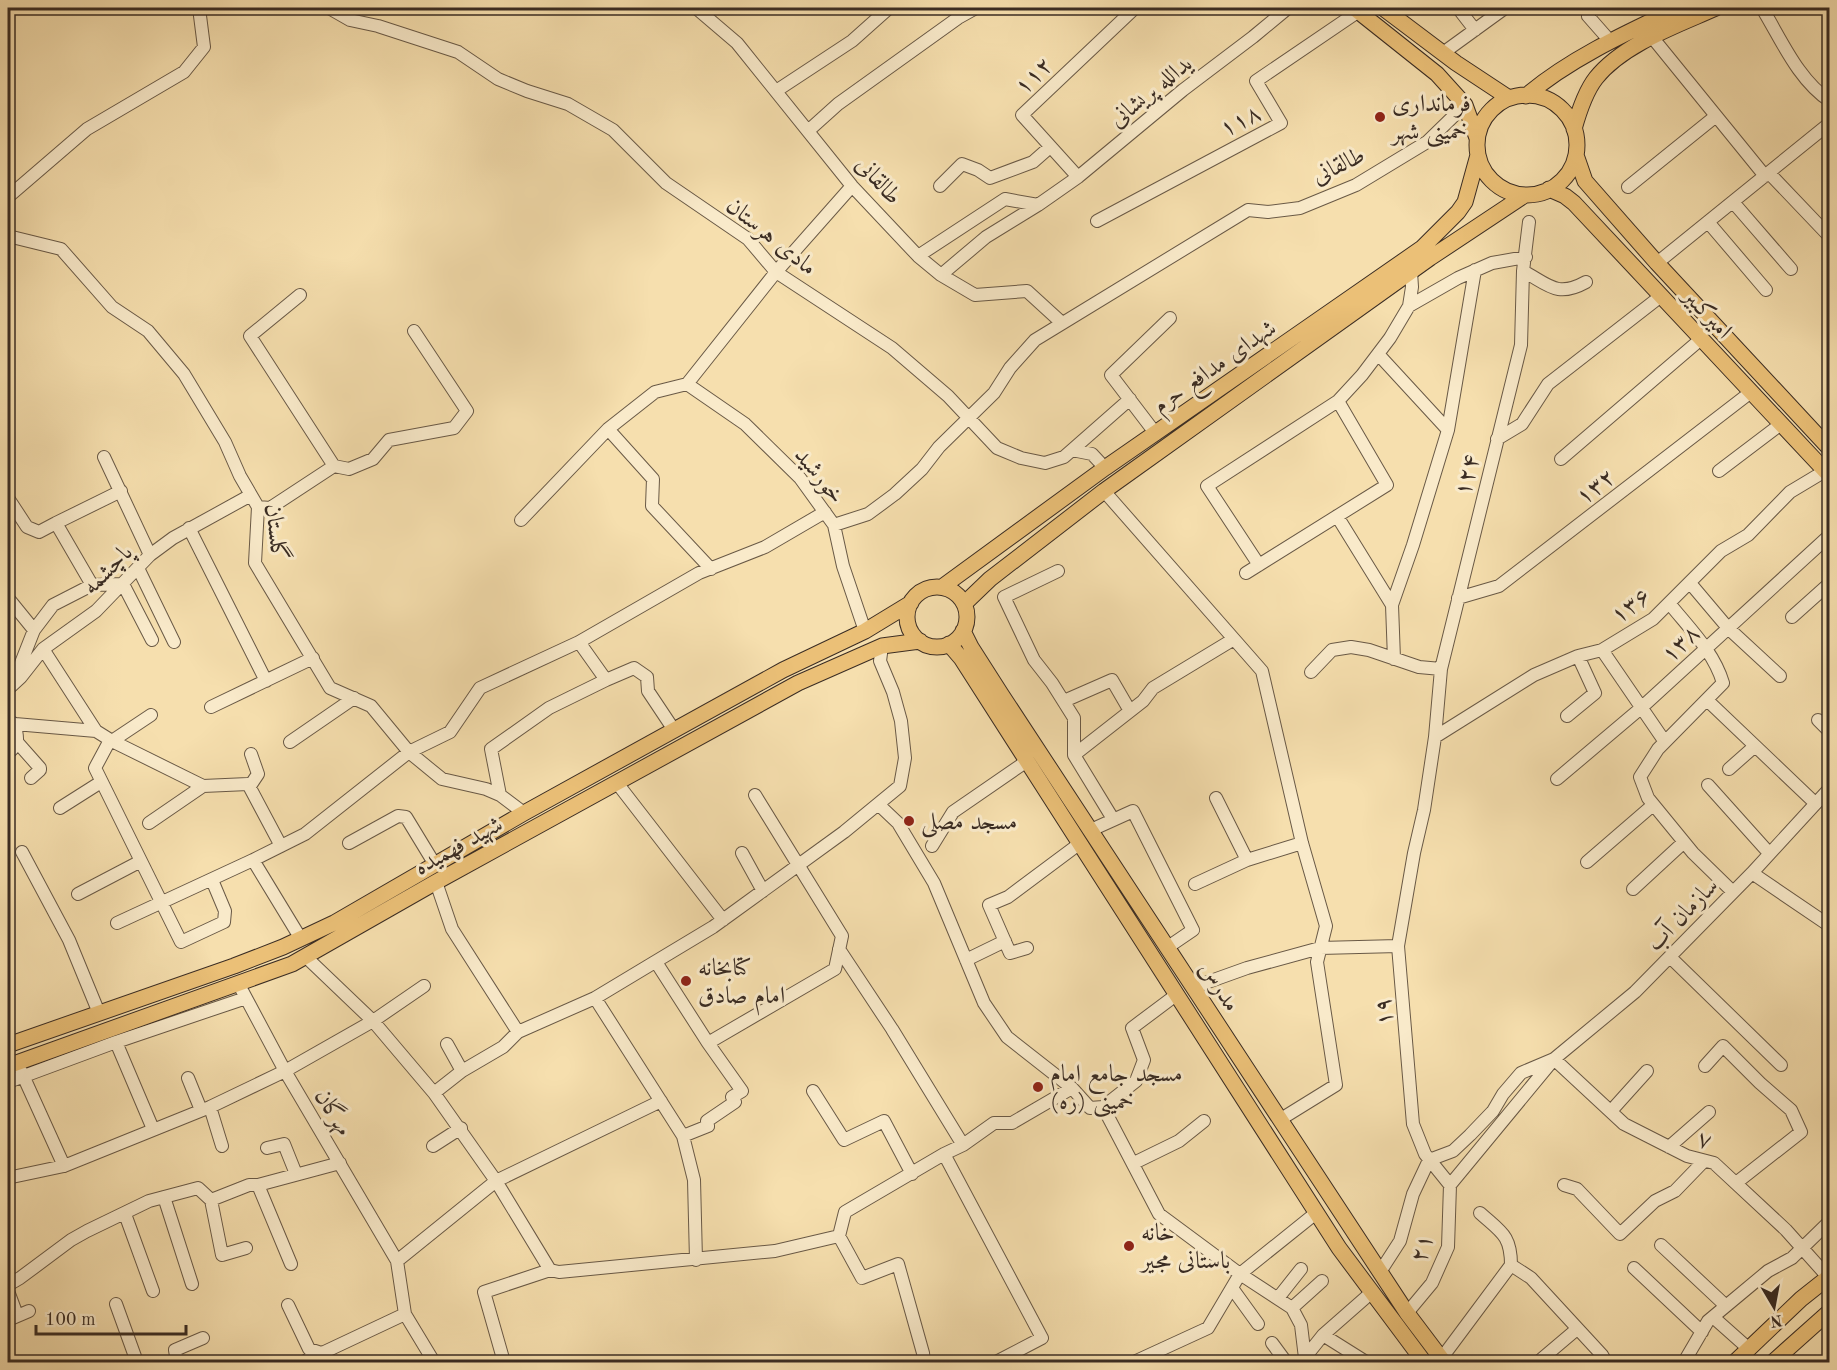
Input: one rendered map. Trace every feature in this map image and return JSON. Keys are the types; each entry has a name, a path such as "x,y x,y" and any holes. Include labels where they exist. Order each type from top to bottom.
{"main road":[{"path":"1385,8 1443,53 1509,98"},
{"path":"1526,96 1610,41 1679,8"},
{"path":"1574,129 1586,96 1596,78 1615,59 1652,37 1716,8"},
{"path":"1357,9 1437,74 1465,105 1477,138 1478,155 1484,171 1496,184 1511,192 1525,195 1548,189 1563,179 1576,155 1574,129 1566,113 1552,101 1535,95 1509,98 1501,102 1488,113 1477,138"},
{"name":"شهدای مدافع حرم","path":"964,604 990,579 1104,491 1411,272 1465,202 1478,155"},
{"name":"امیرکبیر","path":"1576,155 1585,181 1657,264 1830,448"},
{"name":"امیرکبیر","path":"1548,189 1565,196 1574,203 1827,473"},
{"name":"شهدای مدافع حرم","path":"942,587 1105,468 1426,253 1525,195"},
{"path":"1696,334 1705,315"},
{"path":"942,587 959,596 964,604 967,622 957,639 949,644 929,645 920,641 910,627 908,611 911,603 924,590 942,587"},
{"name":"شهید فهمیده","path":"8,1046 234,966 334,923 434,863 749,688 828,647 865,631 911,603"},
{"name":"مدرس","path":"963,631 970,647 1380,1272 1442,1361"},
{"name":"شهید فهمیده","path":"16,1068 140,1018 292,964 798,683 882,646 920,641"},
{"name":"مدرس","path":"949,644 961,658 1316,1213 1424,1362"},
{"path":"749,688 747,698 758,705"},
{"path":"726,701 735,707 735,718"},
{"path":"159,992 158,1002 165,1009"},
{"path":"133,1001 142,1008 140,1018"},
{"path":"1215,1055 1230,1042"},
{"path":"1735,1362 1801,1299 1829,1277"},
{"path":"1773,1362 1830,1311"}],"street":[{"path":"8,197 87,129 184,72 204,47 199,8"},
{"name":"مادی هرستان","path":"329,8 350,20 378,26 458,52 498,79 568,104 604,124 613,130 666,183 748,239 777,272 892,348 948,396 997,448 1021,458 1045,464 1064,457 1130,399"},
{"name":"طالقانی","path":"698,8 737,43 852,186 918,256 941,275 975,295 1028,291 1062,323"},
{"path":"776,92 852,41 889,8"},
{"path":"808,131 838,104 958,18 976,8"},
{"name":"۱۱۲","path":"1078,177 1022,115 1135,8"},
{"name":"یدالله پریشانی","path":"941,275 986,237 1078,177 1183,90 1288,8"},
{"path":"1458,8 1475,30"},
{"path":"1443,53 1505,8"},
{"path":"1592,8 1588,16 1610,41"},
{"path":"1762,8 1796,64 1820,94 1830,101"},
{"name":"۱۱۸","path":"1097,221 1281,123 1256,81 1357,9"},
{"path":"1652,37 1767,174 1830,237"},
{"name":"طالقانی","path":"834,525 868,514 895,494 994,393 1010,368 1035,340 1248,210 1268,212 1300,208 1356,185 1427,142 1465,105"},
{"path":"1628,187 1716,116"},
{"path":"1657,264 1830,123"},
{"path":"940,186 962,164 990,178 1033,162 1050,147"},
{"path":"521,520 608,429 655,392 687,384 777,272 852,186"},
{"path":"918,256 1005,199 1038,205"},
{"path":"1733,202 1791,268"},
{"name":"۱۲۴","path":"1435,737 1441,669 1521,345 1523,271 1529,222"},
{"path":"1708,222 1766,290"},
{"name":"گلستان","path":"8,236 61,249 112,307 148,331 184,374 225,442 240,476 258,507 255,563 330,688 371,706 409,752 442,779 486,789 500,795 524,813"},
{"path":"1409,306 1475,270 1492,263 1526,257"},
{"name":"۱۲۴","path":"1394,659 1392,605 1448,430 1475,270"},
{"path":"1523,271 1559,291 1575,288 1586,282"},
{"path":"1259,564 1207,486 1338,401 1378,354 1409,306 1412,287 1411,272"},
{"path":"300,295 250,336 334,466 349,470 373,459 389,440 454,428 467,411 414,331"},
{"path":"1497,439 1522,424 1548,384 1660,296"},
{"path":"1156,434 1111,375 1170,318"},
{"path":"1561,459 1696,334"},
{"path":"1378,354 1448,430"},
{"name":"خورشید","path":"687,384 745,424 800,478 825,512 834,525 843,566 865,631"},
{"name":"۱۳۲","path":"1458,598 1499,586 1751,392"},
{"path":"1246,573 1387,485 1338,401"},
{"path":"1719,471 1781,424"},
{"path":"608,429 653,478 652,506 711,569"},
{"path":"1072,450 1092,454 1105,468"},
{"path":"104,457 150,555"},
{"path":"258,507 270,508 334,466"},
{"name":"۱۳۶","path":"1435,737 1534,675 1578,656 1602,650 1653,619 1721,551 1748,535 1790,492 1827,473"},
{"path":"8,498 27,527 39,532 121,491"},
{"path":"1104,491 1263,671 1302,843 1326,926 1317,962 1335,1086 1281,1119"},
{"name":"پاچشمه","path":"8,689 21,677 43,649 96,611 150,555 189,528 251,495"},
{"path":"117,923 305,834 409,752 450,732 480,688 579,642 699,573 765,547 825,512"},
{"path":"1337,516 1392,605"},
{"path":"56,523 92,585"},
{"path":"189,528 266,681"},
{"name":"۱۳۸","path":"1557,779 1641,708 1830,535"},
{"path":"138,568 174,642"},
{"path":"1059,571 1004,597 1034,660 1074,718 1074,755 1113,819"},
{"path":"1690,583 1728,628 1780,676"},
{"path":"1792,617 1830,583"},
{"path":"21,677 21,663 34,630 53,605 92,585 123,584 152,640"},
{"path":"8,598 34,630"},
{"path":"1669,603 1705,648 1719,669 1723,683 1665,742 1640,777 1653,805 1684,842 1733,892"},
{"path":"1074,755 1130,711 1153,688 1234,639"},
{"path":"579,642 606,680"},
{"path":"434,1093 462,1071 503,1047 518,1032 595,998 723,920 900,786 906,758 901,721 893,692 880,661 882,646"},
{"path":"1311,672 1332,650 1351,647 1369,650 1419,667 1441,669"},
{"path":"43,649 96,731"},
{"path":"1602,650 1665,742"},
{"path":"1567,716 1595,693 1578,656"},
{"path":"212,706 313,658"},
{"path":"500,795 491,749 549,708 634,668 647,677 648,692 674,730"},
{"path":"1064,701 1112,680 1130,711"},
{"path":"291,742 354,698"},
{"path":"1707,700 1815,803"},
{"path":"151,715 111,740 95,765 101,782 181,942 224,922 225,917 212,879"},
{"path":"1818,720 1830,732"},
{"path":"31,778 40,768 17,742 11,723 96,731 203,786"},
{"name":"۱۹","path":"1435,737 1425,810 1414,853 1398,946 1413,1124 1425,1154 1450,1185"},
{"path":"8,753 17,742"},
{"path":"1729,769 1755,746"},
{"path":"250,786 258,774 251,754"},
{"path":"932,846 953,812 1027,761"},
{"path":"60,808 101,782"},
{"path":"149,823 203,786 245,783 250,786 281,846"},
{"path":"617,783 723,920"},
{"path":"1708,785 1769,853"},
{"name":"سازمان آب","path":"1450,1185 1554,1059 1635,992 1752,873 1830,788"},
{"path":"708,1043 835,969 842,936 755,795"},
{"path":"1216,798 1247,861"},
{"path":"878,804 898,823 934,883 984,1003 1007,1037 1071,1088 1090,1108 1103,1107 1136,1081 1144,1060 1132,1028 1176,995"},
{"path":"1587,862 1653,805"},
{"path":"1091,830 1133,811 1192,930 1168,947"},
{"path":"349,843 402,815 434,863"},
{"path":"1633,889 1684,842"},
{"path":"1195,885 1247,861 1302,843"},
{"path":"1027,948 1010,953 989,905 1008,897 1079,844"},
{"path":"22,852 69,940 99,1013"},
{"path":"742,854 763,891"},
{"path":"253,860 301,939"},
{"path":"78,894 141,861"},
{"path":"1752,873 1830,926"},
{"path":"436,882 452,929 518,1032"},
{"path":"966,960 1005,941"},
{"path":"1194,987 1247,968 1320,948 1398,946"},
{"path":"839,949 892,1029 963,1145"},
{"path":"306,957 373,1021 434,1093 461,1128 496,1181 550,1270"},
{"path":"1670,957 1781,1065"},
{"path":"656,962 742,1091 732,1097 735,1102 707,1121 708,1126 683,1136"},
{"name":"مهرگان","path":"238,983 285,1071 396,1261"},
{"path":"8,1176 64,1166 205,1108 285,1071 373,1021 424,986"},
{"path":"8,1082 16,1068 116,1042 246,998"},
{"path":"595,998 683,1136 694,1180 696,1260"},
{"path":"116,1042 153,1130"},
{"path":"447,1044 462,1071"},
{"path":"1705,1066 1723,1046 1791,1110 1801,1132 1736,1183"},
{"name":"سازمان آب","path":"1429,1160 1453,1151 1470,1135 1493,1111 1503,1094 1521,1073 1554,1059"},
{"name":"۷","path":"1554,1059 1624,1124 1687,1156 1714,1163 1786,1230 1829,1277"},
{"path":"16,1068 64,1166"},
{"path":"1611,1111 1647,1071"},
{"path":"188,1078 222,1146"},
{"path":"924,1362 898,1264 862,1278 839,1236 845,1212 963,1145 994,1123 1012,1123 1071,1088"},
{"path":"813,1091 844,1140 884,1121 912,1173"},
{"path":"434,1362 405,1314 396,1261 496,1181 661,1101"},
{"path":"1103,1107 1159,1214 1240,1275 1292,1308 1301,1325 1302,1360"},
{"path":"1669,1148 1709,1112"},
{"path":"1134,1163 1179,1141 1204,1121"},
{"path":"432,1146 461,1128"},
{"path":"267,1148 284,1144 296,1174"},
{"path":"944,1154 1042,1338 996,1362"},
{"path":"1380,1272 1400,1241 1413,1194 1429,1160"},
{"path":"1564,1185 1577,1189 1620,1234 1655,1201 1675,1191 1704,1161"},
{"path":"211,1200 249,1185 258,1185 340,1163"},
{"path":"258,1185 291,1264"},
{"name":"۲۱","path":"1407,1313 1432,1283 1448,1247 1450,1185"},
{"path":"8,1285 71,1240 149,1201 198,1188 211,1200 222,1255 246,1248"},
{"path":"164,1197 192,1284"},
{"path":"1134,1362 1208,1328 1240,1275 1316,1213"},
{"path":"1442,1361 1511,1265 1511,1247 1504,1235 1480,1213"},
{"path":"125,1214 153,1291"},
{"path":"1684,1362 1708,1321 1768,1270 1792,1258 1830,1221"},
{"path":"504,1362 484,1292 550,1270 559,1272 775,1251 839,1236"},
{"path":"1660,1245 1726,1306"},
{"path":"1511,1265 1531,1278 1606,1362"},
{"path":"1634,1268 1702,1332"},
{"path":"1278,1298 1301,1269"},
{"path":"1292,1308 1322,1281"},
{"path":"1232,1287 1258,1324"},
{"path":"8,1291 18,1315"},
{"path":"1302,1360 1323,1335 1372,1292"},
{"path":"116,1304 137,1362"},
{"path":"288,1305 309,1349 326,1358"},
{"path":"303,1362 326,1358 405,1314"},
{"path":"1713,1317 1749,1349"},
{"path":"1538,1362 1577,1329"},
{"path":"1323,1335 1366,1362"},
{"path":"177,1362 175,1350 203,1338"},
{"path":"1272,1343 1286,1362"}],"place":[{"name":"فرمانداری خمینی شهر","path":"1380,117"},
{"name":"مسجد مصلی","path":"909,821"},
{"name":"کتابخانه امام صادق","path":"686,981"},
{"name":"مسجد جامع امام خمینی (ره)","path":"1038,1087"},
{"name":"خانه باستانی مجیر","path":"1129,1246"}]}
